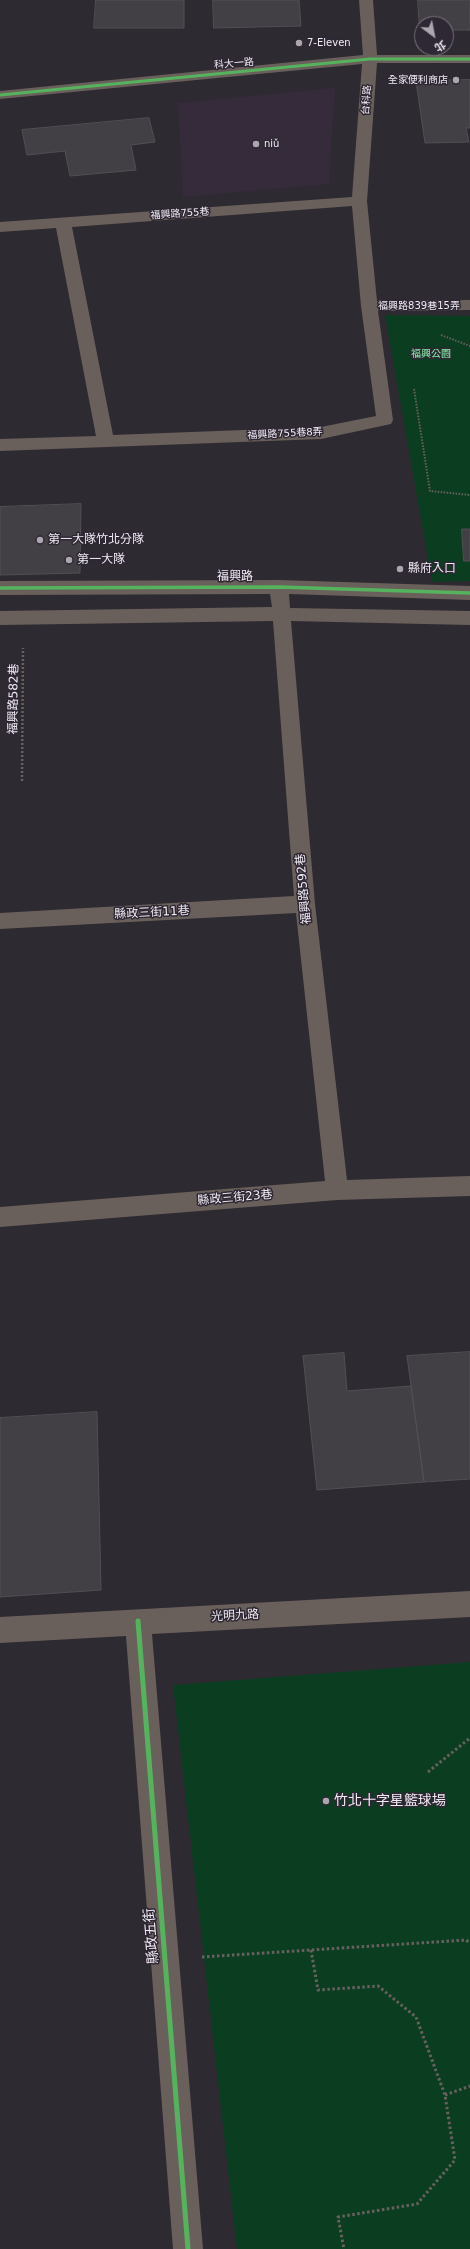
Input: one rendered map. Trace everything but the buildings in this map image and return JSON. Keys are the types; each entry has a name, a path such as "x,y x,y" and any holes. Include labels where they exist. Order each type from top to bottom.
{"street":[{"name":"台科路","path":"359,201 370,59 366,0"},
{"name":"科大一路","path":"0,95 370,59 470,60"},
{"name":"福興路755巷","path":"0,227 359,201"},
{"name":"福興路755巷8弄","path":"0,445 321,433 385,420 369,306 359,201"},
{"path":"62,222 106,441"},
{"name":"福興路839巷15弄","path":"369,306 470,305"},
{"name":"福興路","path":"0,588 279,587 470,593"},
{"name":"福興路592巷","path":"279,587 280,614 305,904 337,1190"},
{"path":"0,618 280,614 470,618"},
{"name":"縣政三街11巷","path":"0,921 305,904"},
{"name":"縣政三街23巷","path":"0,1217 337,1190 470,1186"},
{"name":"光明九路","path":"0,1630 138,1621 470,1604"},
{"name":"縣政五街","path":"138,1621 188,2249"}],"path":[{"path":"413,382 430,491 470,495"},
{"path":"428,1772 470,1738"},
{"path":"165,1959 469,1941"},
{"path":"311,1950 318,1990 378,1986 416,2017 446,2095 455,2160 417,2204 338,2217 344,2249"},
{"path":"446,2095 470,2086"}],"shaded area":[{"name":"niǔ","path":"335,88 329,184 183,197 178,103"}],"green space":[{"name":"福興公園","path":"385,315 470,316 470,581 432,582"},
{"path":"470,1662 470,2249 237,2249 173,1685"}],"cycle path":[{"path":"0,95 370,59 470,59"},
{"path":"0,588 279,587 470,593"},
{"path":"138,1621 188,2249"}],"place":[{"name":"7-Eleven","path":"299,43"},
{"name":"全家便利商店","path":"456,80"},
{"name":"niǔ","path":"256,144"},
{"name":"第一大隊竹北分隊","path":"40,540"},
{"name":"第一大隊","path":"69,560"},
{"name":"縣府入口","path":"400,569"},
{"name":"竹北十字星籃球場","path":"326,1801"}]}
